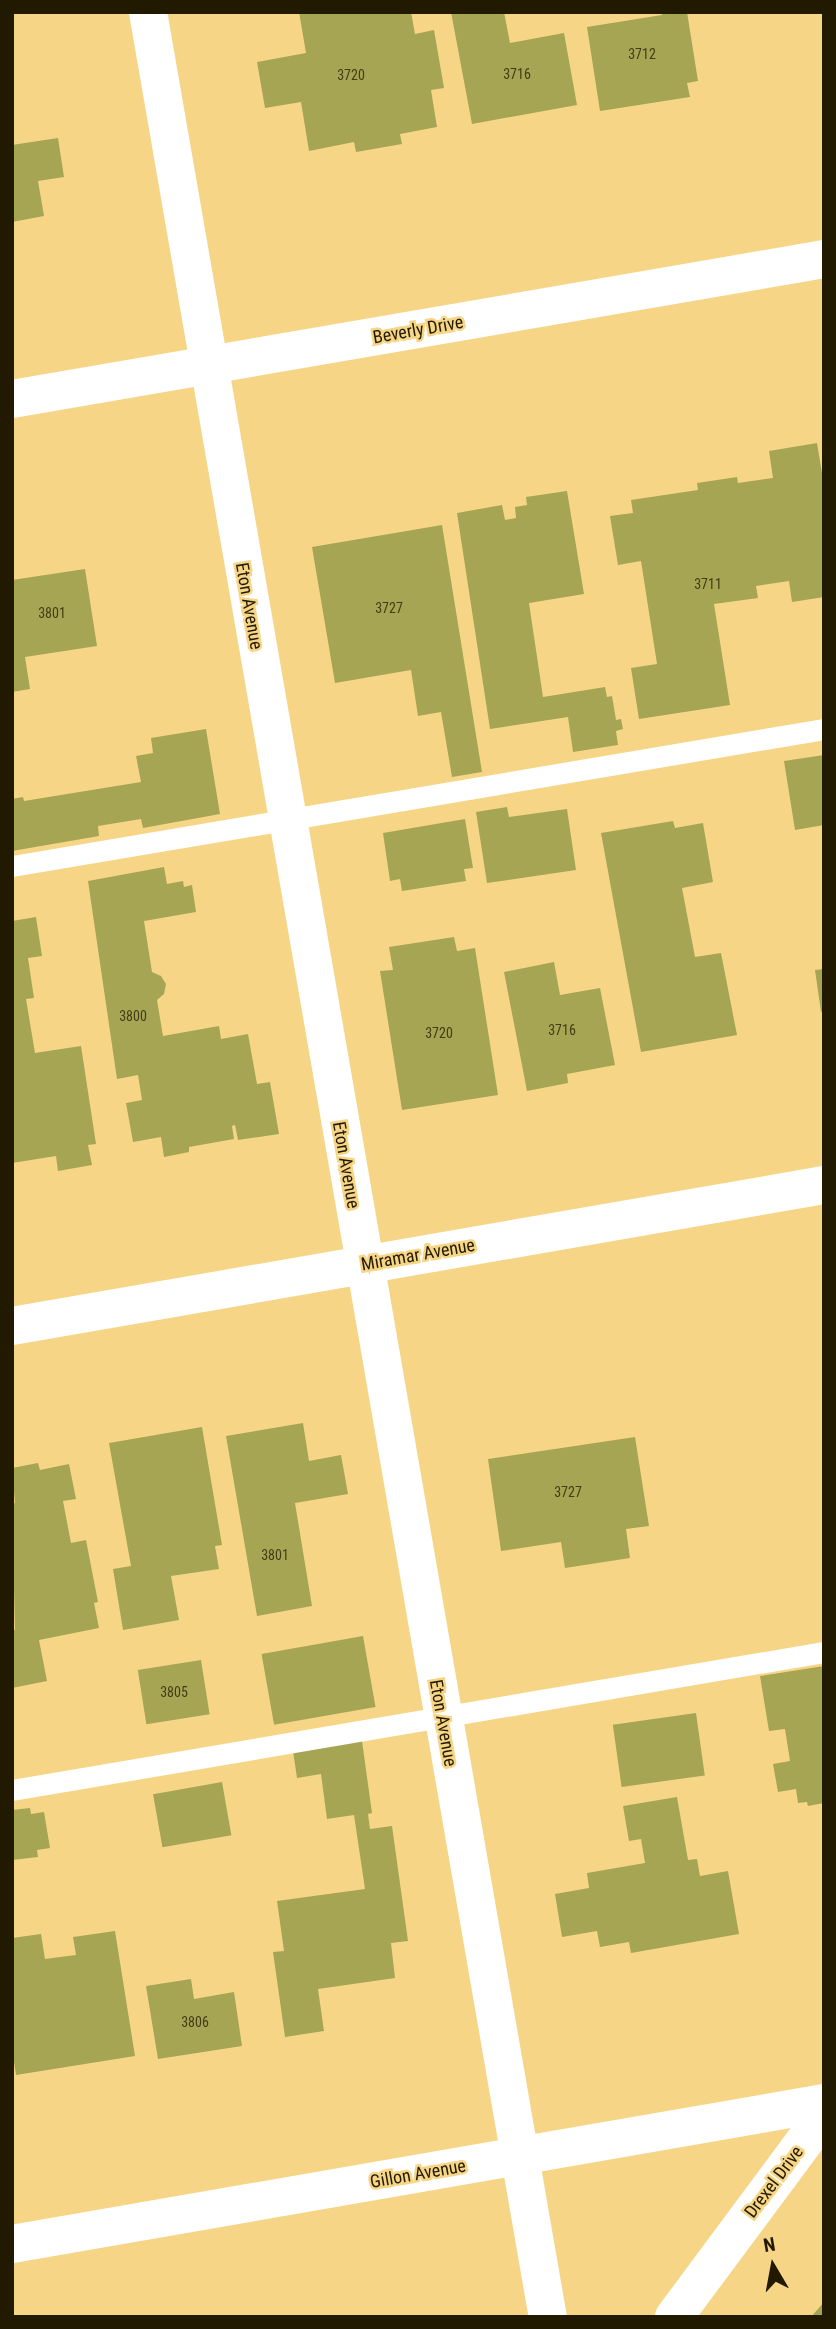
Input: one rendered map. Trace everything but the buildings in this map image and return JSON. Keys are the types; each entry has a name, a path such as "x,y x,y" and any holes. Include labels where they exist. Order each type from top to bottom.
{"street":[{"name":"Eton Avenue","path":"148,12 363,1264 548,2317"},
{"name":"Beverly Drive","path":"12,400 824,259"},
{"name":"Miramar Avenue","path":"12,1326 824,1185"},
{"name":"Gillon Avenue","path":"12,2244 824,2103"},
{"name":"Drexel Drive","path":"674,2317 824,2115"}],"lane":[{"path":"12,866 824,729"},
{"path":"12,1790 824,1652"}]}
